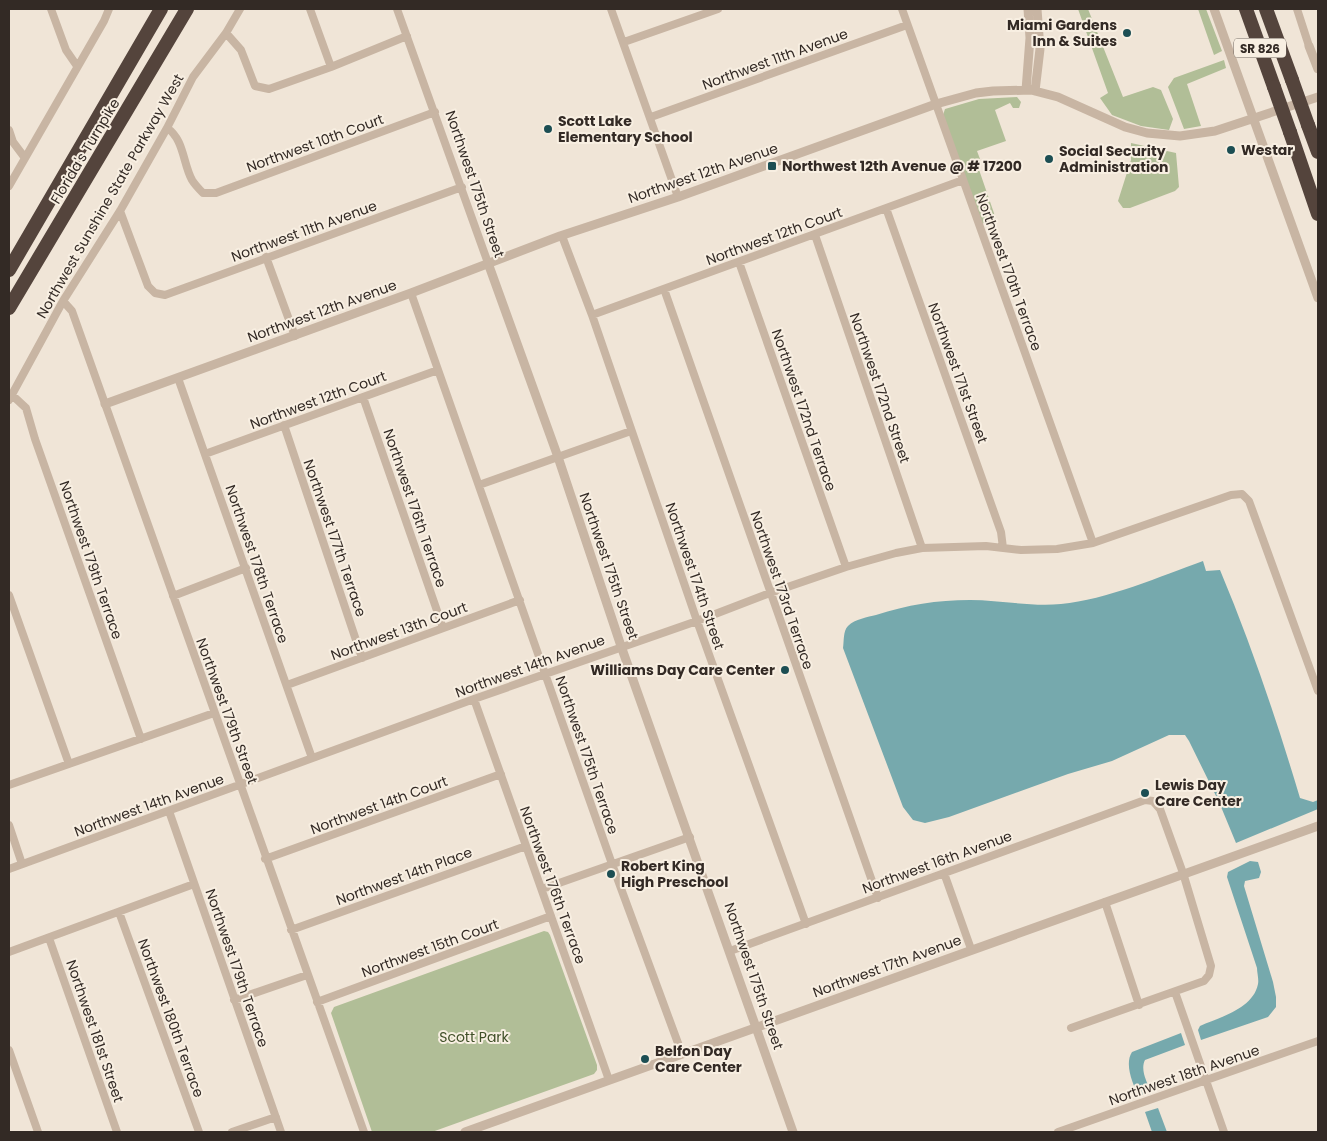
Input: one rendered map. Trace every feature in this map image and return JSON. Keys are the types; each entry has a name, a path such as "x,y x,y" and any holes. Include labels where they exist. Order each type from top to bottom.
{"highway":[{"name":"Florida's Turnpike","path":"9,270 160,9"},
{"name":"Florida's Turnpike","path":"9,308 187,9"},
{"name":"SR 826","path":"1246,9 1318,214"},
{"name":"SR 826","path":"1266,9 1318,152"}],"street":[{"path":"51,9 66,50 77,66"},
{"path":"9,186 104,21 109,9"},
{"name":"Northwest Sunshine State Parkway West","path":"10,397 63,301 120,210 194,77 226,33 240,9"},
{"path":"310,9 331,67"},
{"name":"Northwest 175th Street","path":"397,9 558,457 621,646 794,1132"},
{"path":"611,9 651,117 678,198"},
{"path":"624,42 718,9"},
{"name":"Northwest 170th Terrace","path":"902,9 1093,543"},
{"path":"1028,9 1031,90"},
{"path":"1031,90 1040,49 1037,9"},
{"path":"1214,9 1318,298"},
{"path":"1297,9 1318,69"},
{"name":"Northwest 11th Avenue","path":"651,117 907,25"},
{"path":"226,33 241,50 255,86 269,89 331,67 407,36"},
{"name":"Northwest 12th Avenue","path":"105,404 295,336 562,236 678,198 936,104 976,93 1031,90 1058,97 1125,127 1148,133 1180,136 1204,134 1318,97"},
{"name":"Northwest 10th Court","path":"167,128 173,132 178,140 192,181 202,192 216,193 435,112"},
{"path":"9,130 13,142 25,158"},
{"name":"Northwest 12th Court","path":"592,315 963,180"},
{"name":"Northwest 11th Avenue","path":"120,210 148,286 154,293 165,294 462,188"},
{"name":"Northwest 171st Street","path":"886,208 1001,532 1003,548"},
{"name":"Northwest 172nd Street","path":"815,235 922,548"},
{"name":"Northwest 174th Street","path":"562,236 592,315 697,621 806,924"},
{"path":"266,257 295,336"},
{"name":"Northwest 172nd Terrace","path":"739,262 846,566"},
{"name":"Northwest 173rd Terrace","path":"664,290 878,898"},
{"name":"Northwest 175th Terrace","path":"411,293 612,864 682,1054"},
{"name":"Northwest 179th Street","path":"63,301 72,311 364,1132"},
{"name":"Northwest 12th Court","path":"205,454 438,370"},
{"name":"Northwest 178th Terrace","path":"178,378 312,758"},
{"name":"Northwest 179th Terrace","path":"10,397 26,408 38,448 141,739"},
{"name":"Northwest 176th Terrace","path":"363,397 443,628"},
{"name":"Northwest 177th Terrace","path":"284,425 362,658"},
{"path":"478,485 631,431"},
{"name":"Northwest 14th Avenue","path":"9,869 474,699 697,621 846,566 922,548 952,546 1021,550 1058,549 1093,543 1231,494 1242,494 1248,502 1318,691"},
{"path":"173,596 246,568"},
{"path":"9,595 69,764"},
{"name":"Northwest 13th Court","path":"287,685 520,600"},
{"name":"Northwest 176th Terrace","path":"474,699 609,1080"},
{"path":"9,785 214,713"},
{"name":"Northwest 14th Court","path":"265,858 501,774"},
{"name":"Northwest 16th Avenue","path":"730,951 1144,800 1153,801 1160,809 1183,873"},
{"name":"Northwest 179th Terrace","path":"169,811 281,1132"},
{"path":"9,825 22,864"},
{"name":"Northwest 17th Avenue","path":"465,1132 1318,826"},
{"path":"542,889 690,837"},
{"name":"Northwest 14th Place","path":"291,930 526,846"},
{"path":"944,872 971,950"},
{"path":"1072,1028 1204,981 1210,975 1211,966 1183,873"},
{"path":"9,952 194,884"},
{"path":"1105,902 1139,1005"},
{"name":"Northwest 180th Terrace","path":"119,912 199,1132"},
{"name":"Northwest 15th Court","path":"317,1002 551,916"},
{"name":"Northwest 181st Street","path":"49,938 117,1132"},
{"path":"234,1000 307,975"},
{"path":"1175,992 1224,1132"},
{"name":"Northwest 18th Avenue","path":"1058,1132 1318,1041"},
{"path":"9,1050 38,1132"},
{"path":"232,1132 276,1117"}],"green space":[{"path":"1078,9 1088,9 1123,97 1153,87 1161,90 1173,119 1169,130 1141,126 1112,115 1100,98 1108,93"},
{"path":"1198,9 1206,9 1222,51 1214,55"},
{"path":"1224,60 1226,68 1187,84 1201,126 1184,129 1168,87 1174,78"},
{"path":"1017,97 1021,102 1019,108 1013,108 1010,103 995,110 1006,141 977,151 980,159 976,161 996,219 981,224 943,115 945,109 979,99"},
{"path":"1131,143 1176,153 1179,187 1175,191 1130,208 1123,208 1118,201 1131,160"},
{"name":"Scott Park","path":"544,931 550,935 597,1065 597,1070 594,1074 432,1132 372,1132 331,1013 334,1007"}],"water":[{"path":"1203,561 1206,571 1220,570 1263,683 1300,798 1313,802 1318,800 1318,809 1236,843 1219,802 1189,741 1185,735 1169,735 1112,761 1068,774 949,817 925,823 913,820 903,807 843,648 844,633 848,626 865,618 899,608 934,602 970,600 1050,605 1078,602 1115,593"},
{"path":"1250,861 1258,862 1261,872 1259,878 1245,881 1244,886 1273,982 1276,1007 1268,1017 1201,1040 1198,1030 1200,1026 1243,1006 1255,993 1258,984 1257,968 1227,877 1228,872"},
{"path":"1181,1033 1185,1045 1145,1060 1143,1068 1151,1092 1139,1096 1129,1068 1132,1052"},
{"path":"1158,1108 1167,1132 1152,1132 1145,1112"}],"place":[{"name":"Miami Gardens Inn & Suites","path":"1127,33"},
{"name":"Scott Lake Elementary School","path":"548,129"},
{"name":"Westar","path":"1231,150"},
{"name":"Social Security Administration","path":"1049,159"},
{"name":"Northwest 12th Avenue @ # 17200","path":"772,166"},
{"name":"Williams Day Care Center","path":"785,670"},
{"name":"Lewis Day Care Center","path":"1145,793"},
{"name":"Robert King High Preschool","path":"611,874"},
{"name":"Belfon Day Care Center","path":"645,1059"}]}
